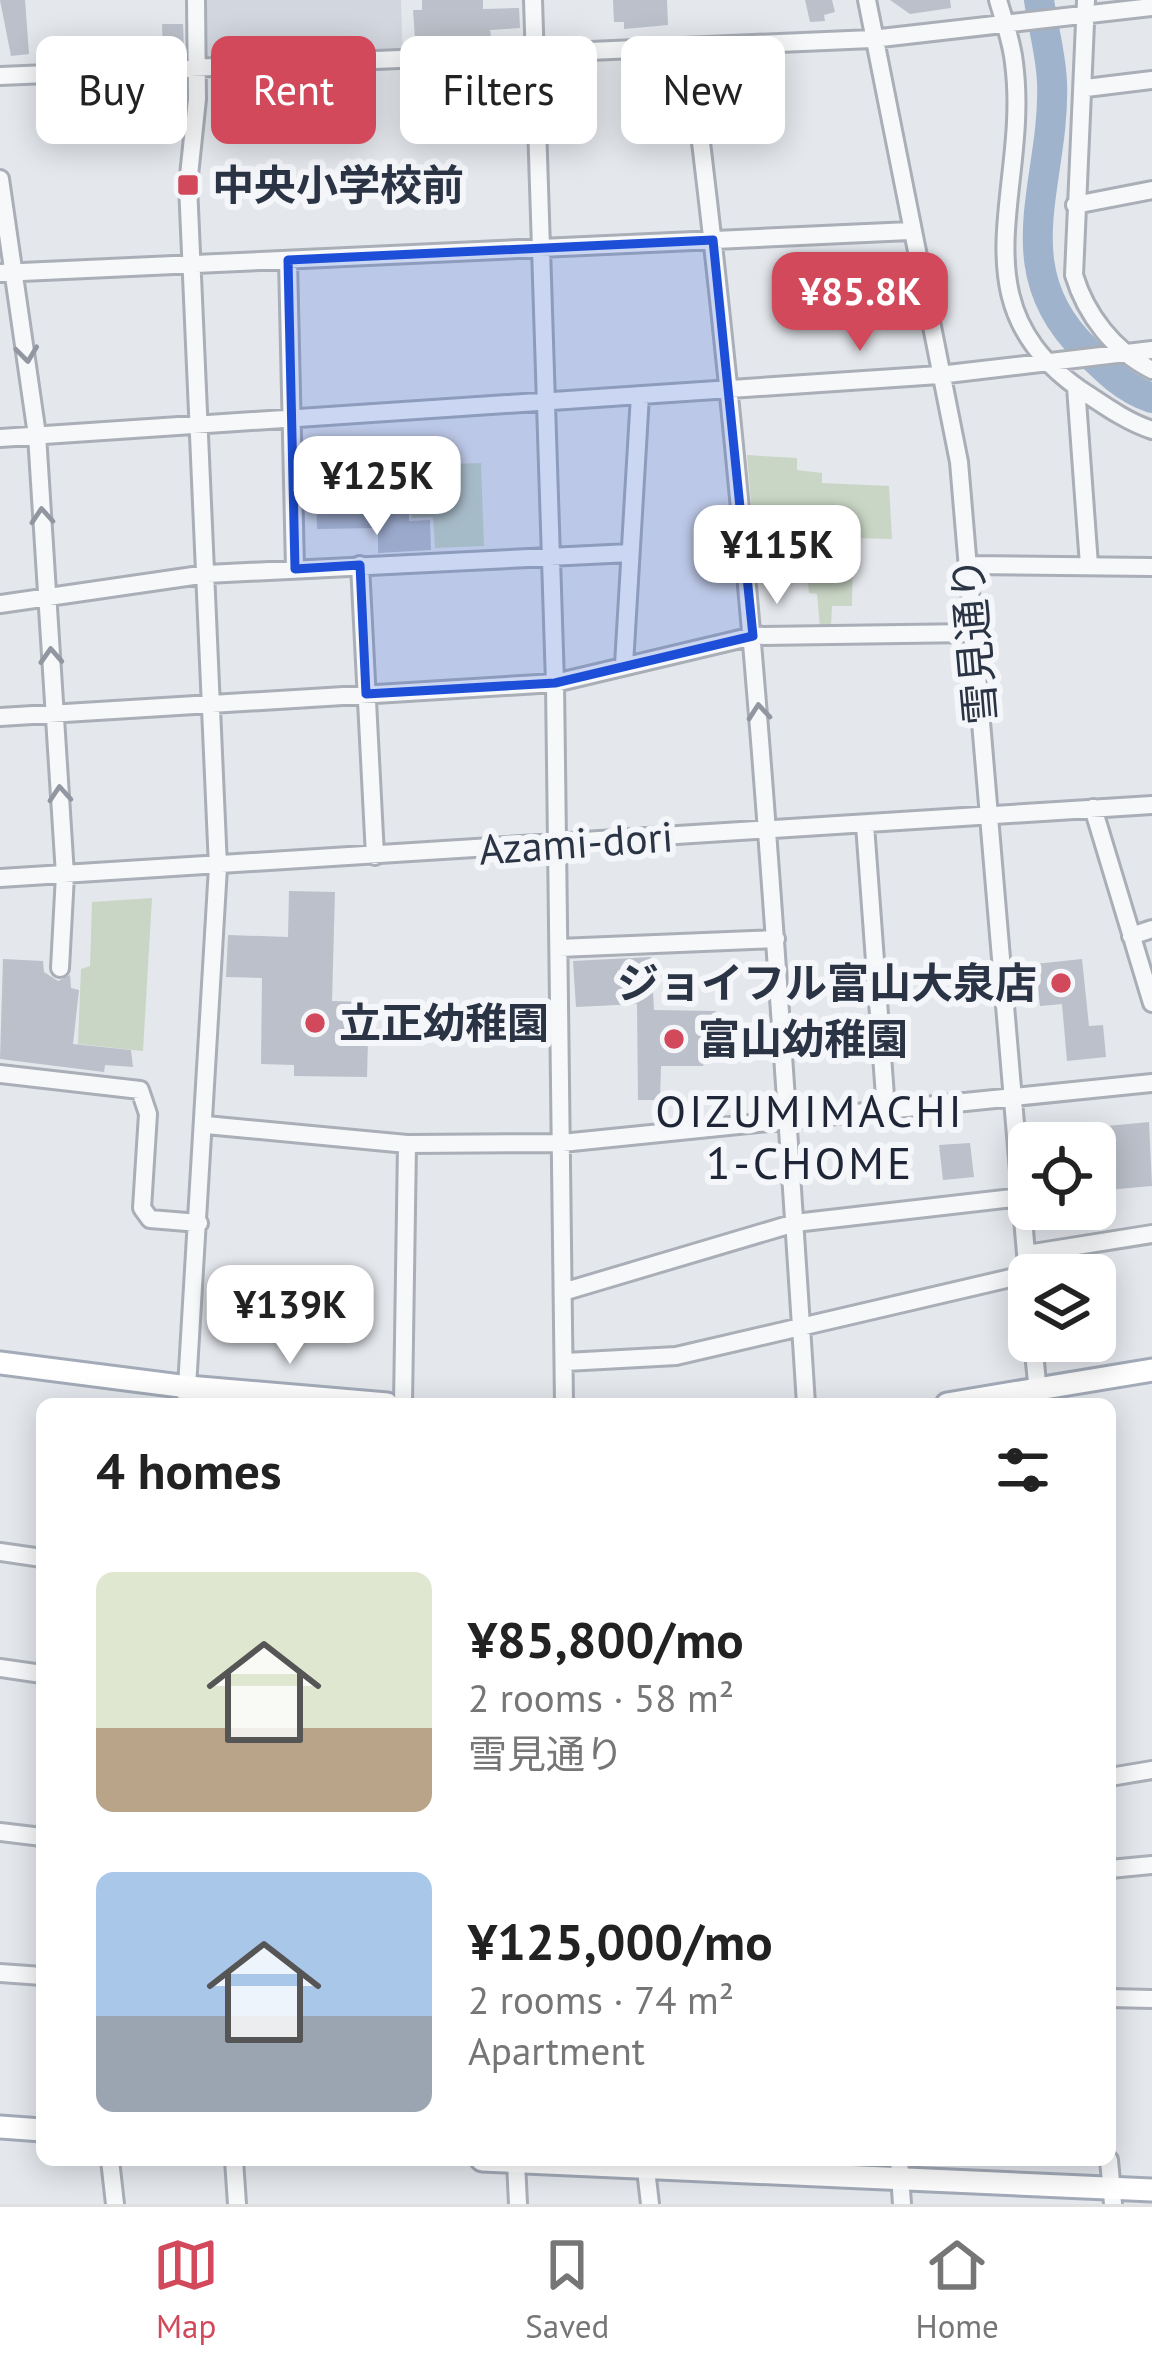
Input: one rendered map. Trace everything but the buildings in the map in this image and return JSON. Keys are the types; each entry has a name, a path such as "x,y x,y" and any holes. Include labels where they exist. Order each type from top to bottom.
{"main road":[{"path":"0,1363 187,1396 237,1398"},
{"path":"1038,1396 1152,1370"},
{"path":"0,2127 36,2130"},
{"path":"730,2166 901,2170 1112,2196 1152,2190"}],"street":[{"path":"187,1396 218,867 201,421 190,264 188,185 197,70 196,0"},
{"path":"532,0 533,36"},
{"name":"雪見通り","path":"867,0 959,462 1015,1122"},
{"path":"998,0 1012,26 1015,64 1006,278 1016,319 1048,365 1076,387 1152,430"},
{"path":"785,43 1012,26 1080,11 1152,7"},
{"path":"1080,11 1086,88 1074,275 1082,300 1125,355 1152,370"},
{"path":"0,76 400,60"},
{"path":"1086,88 1152,80"},
{"path":"537,144 555,683 564,1398"},
{"path":"701,144 731,389 753,636 806,1398"},
{"path":"0,179 9,273 37,435 65,875 60,968"},
{"path":"1075,205 1152,190"},
{"path":"9,273 910,231"},
{"path":"288,260 295,569"},
{"path":"0,438 939,375 1152,350"},
{"path":"1076,387 1089,565"},
{"path":"624,665 640,395"},
{"path":"0,604 207,574 630,553"},
{"path":"360,565 375,856"},
{"path":"968,565 1152,567"},
{"path":"0,717 555,683 753,636 972,633"},
{"name":"Azami-dori","path":"0,878 1152,805"},
{"path":"1093,808 1152,1004"},
{"path":"865,825 886,1110"},
{"path":"1131,936 1152,929"},
{"path":"559,948 776,939"},
{"path":"0,1074 140,1090 148,1114 142,1208 151,1219 199,1222"},
{"path":"206,1125 406,1144 562,1143 1152,1082"},
{"path":"403,1398 406,1144"},
{"path":"566,1292 794,1223 1008,1198"},
{"name":"雪見通り","path":"1024,1230 1027,1254"},
{"path":"1027,1254 1152,1234"},
{"path":"566,1362 676,1356 1008,1285"},
{"path":"1036,1362 1038,1396"},
{"path":"0,1552 36,1557"},
{"path":"0,1668 36,1673"},
{"path":"1116,1776 1152,1770"},
{"path":"0,1832 36,1836"},
{"path":"1116,1868 1152,1865"},
{"path":"0,1972 36,1975"},
{"path":"1116,1998 1152,2000"},
{"path":"111,2166 115,2204"},
{"path":"234,2166 237,2204"},
{"path":"516,2166 518,2204"},
{"path":"645,2166 650,2204"},
{"path":"1110,2166 1112,2196"},
{"path":"901,2170 902,2204"}],"highlighted area":[{"path":"713,240 753,636 555,683 366,694 360,565 295,569 288,260"}],"shaded area":[{"path":"194,0 401,0 400,63 376,64 376,36 211,36 211,70 197,70"}],"green space":[{"path":"747,455 797,458 797,470 822,473 822,483 889,486 892,539 853,538 852,606 832,606 831,627 820,628 817,594 809,593 806,563 756,563"},
{"path":"481,463 484,546 435,548 433,517 412,518 411,502 398,502 397,466"},
{"path":"152,898 143,1051 78,1044 81,969 90,966 92,902"}],"waterway":[{"path":"1039,0 1052,82 1038,222 1045,287 1060,319 1086,350 1125,384 1152,398"}],"place":[{"name":"中央小学校前","path":"188,185"},
{"name":"ジョイフル富山大泉店","path":"1061,983"},
{"name":"立正幼稚園","path":"315,1023"},
{"name":"富山幼稚園","path":"674,1039"}],"district":[{"name":"OIZUMIMACHI 1-CHOME","path":"810,1137"}]}
